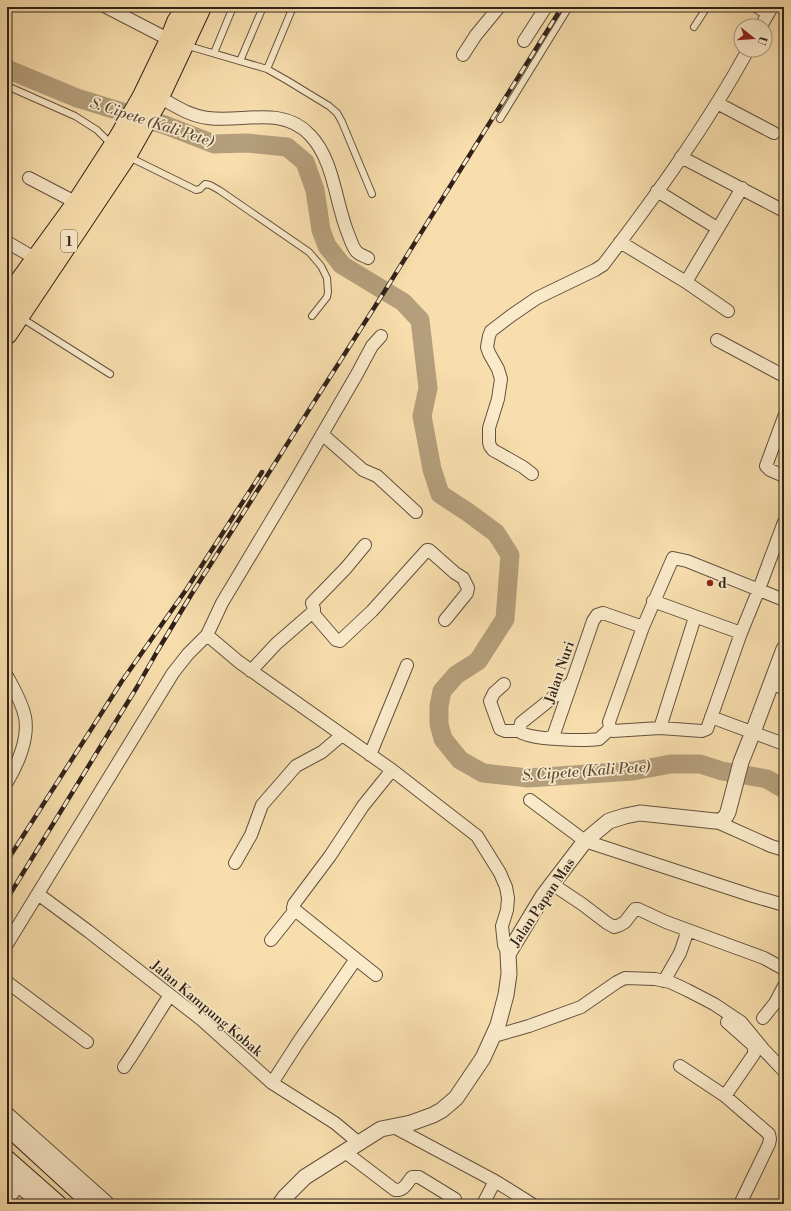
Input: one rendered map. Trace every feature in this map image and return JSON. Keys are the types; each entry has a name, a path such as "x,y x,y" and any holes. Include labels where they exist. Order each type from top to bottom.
{"highway":[{"name":"1","path":"177,42 177,22 187,7"},
{"name":"1","path":"7,334 152,99 177,42 200,7"},
{"name":"1","path":"7,299 77,203 122,147"}],"main road":[{"path":"7,1126 92,1204"},
{"path":"7,1159 58,1204"}],"street":[{"path":"106,7 177,42"},
{"path":"463,55 480,29 499,7"},
{"path":"524,41 546,7"},
{"path":"532,474 523,467 493,450 490,446 489,428 498,399 501,379 498,369 487,347 491,331 537,298 603,265 681,157 717,103 743,58"},
{"path":"152,99 210,119 256,116 289,121 303,128 310,134 322,152 332,178 346,230 354,249 361,255 368,258"},
{"path":"717,103 774,133"},
{"path":"681,157 784,211"},
{"path":"29,178 77,203"},
{"path":"686,282 742,188"},
{"path":"657,191 717,228"},
{"path":"7,242 36,259"},
{"path":"620,242 686,282 728,311"},
{"path":"7,944 173,673 188,654 207,635 222,603 295,482 372,346 381,336"},
{"path":"717,340 784,376"},
{"path":"783,420 766,466 770,470 784,476"},
{"path":"322,434 363,470 377,476 416,512"},
{"path":"784,522 759,589 741,633 708,727 705,731 660,728 613,731 610,728 609,722 643,626 672,559 675,558 687,561 759,589 784,600"},
{"path":"251,671 276,644 314,610 312,604 346,568 365,545"},
{"path":"312,612 336,640 340,641 372,611 428,550 463,578 468,588 467,593 446,620"},
{"path":"653,601 741,633"},
{"name":"Jalan Nuri","path":"549,738 554,735 593,621 597,615 603,613 643,626"},
{"path":"660,728 695,617"},
{"path":"207,635 251,671 392,770 477,836 500,873 506,887 508,898 507,910 502,926 504,945 508,954"},
{"path":"715,821 721,821 726,818 741,762 753,732 778,686 784,649"},
{"path":"370,755 407,665"},
{"path":"7,676 18,697 26,727 22,750 7,782"},
{"path":"519,731 521,723 571,683"},
{"path":"504,684 492,695 491,704 500,729 505,732 519,731 522,734 577,741 599,740 610,728"},
{"path":"711,717 784,744"},
{"path":"235,863 256,823 262,805 296,766 322,752 342,735"},
{"path":"376,975 293,908 294,904 330,856 363,806 392,770"},
{"path":"530,800 585,841 784,905"},
{"name":"Jalan Papan Mas","path":"280,1204 305,1177 381,1129 411,1123 433,1115 449,1105 456,1098 483,1058 498,1025 506,995 509,974 508,954 543,896 585,841 609,821 640,813 715,821"},
{"path":"715,821 771,846 784,850"},
{"path":"552,884 614,927 625,922 635,909 638,908 666,922 753,954 784,969"},
{"name":"Jalan Kampung Kobak","path":"38,894 202,1020 272,1083 336,1123 358,1143"},
{"path":"271,940 295,910"},
{"path":"664,981 680,953 688,930"},
{"path":"272,1083 356,958"},
{"path":"494,1036 529,1026 581,1007 625,978 655,979 687,990 714,1004 741,1022 784,1071"},
{"path":"7,982 87,1042"},
{"path":"763,1018 775,1002 784,986"},
{"path":"124,1067 170,995"},
{"path":"725,1096 754,1054 754,1046 727,1022"},
{"path":"680,1066 725,1096 768,1134 770,1139 769,1144 740,1204"},
{"path":"7,1113 110,1204"},
{"path":"392,1126 495,1182 532,1204"},
{"path":"345,1152 395,1190 404,1188 412,1177 419,1177 455,1198"},
{"path":"7,1176 40,1204"},
{"path":"483,1204 495,1182"},
{"path":"7,1202 18,1186"}],"lane":[{"path":"214,53 233,7"},
{"path":"240,61 263,7"},
{"path":"267,69 292,7"},
{"path":"500,119 569,7"},
{"path":"694,28 707,7"},
{"path":"752,7 766,16"},
{"path":"177,42 267,69 288,80 329,106 337,113 372,194"},
{"path":"7,86 76,116 122,147 196,190 200,189 205,184 215,187 309,252 322,266 327,278 328,292 327,297 312,316"},
{"path":"19,316 110,374"}],"waterway":[{"name":"S. Cipete (Kali Pete)","path":"7,69 77,98 165,125 214,144 247,143 287,147 305,162 315,190 321,230 327,246 342,265 403,302 420,320 428,388 422,416 432,469 440,494 496,533 510,555 505,619 478,661 456,675 442,691 439,706 439,724 443,739 460,760 483,773 528,778 633,771 671,764 700,764 722,771 767,779 784,789"}],"railway":[{"path":"7,899 137,687 191,595 381,297 562,7"},
{"path":"7,861 122,681 186,590 262,472"}],"place":[{"name":"d","path":"710,583"}]}
